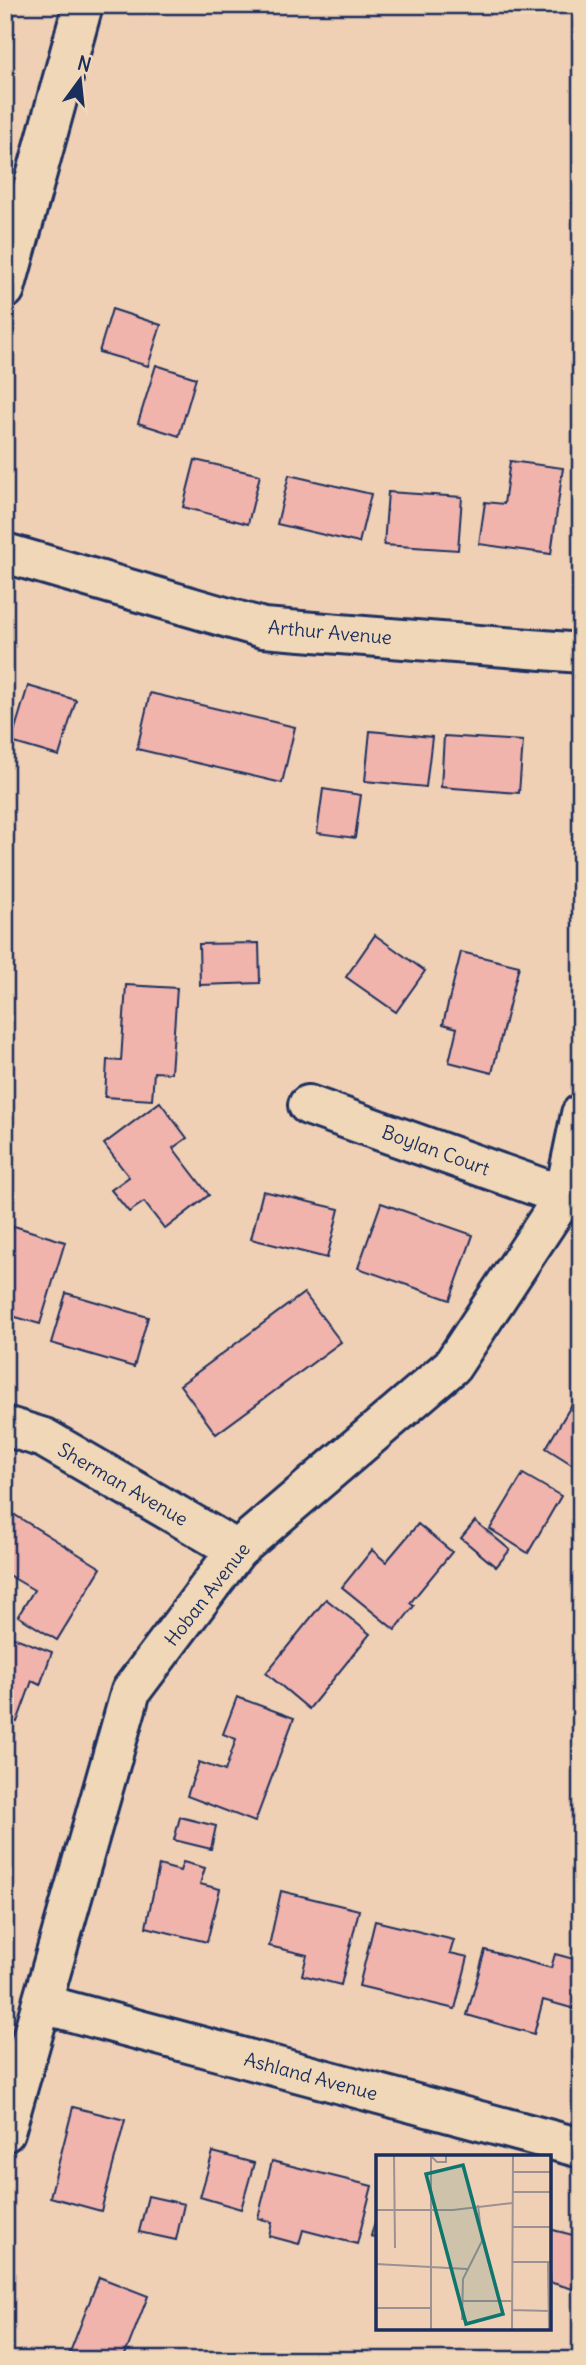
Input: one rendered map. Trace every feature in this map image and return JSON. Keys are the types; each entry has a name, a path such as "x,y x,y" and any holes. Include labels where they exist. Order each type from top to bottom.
{"street":[{"path":"5,289 83,5"},
{"name":"Arthur Avenue","path":"5,553 263,628 581,653"},
{"name":"Boylan Court","path":"309,1105 564,1196"},
{"name":"Hoban Avenue","path":"5,2132 131,1691 237,1550 452,1366 564,1196 581,1114"},
{"name":"Sherman Avenue","path":"5,1426 44,1438 237,1550"},
{"name":"Ashland Avenue","path":"42,2004 581,2148"}],"building":[{"path":"112,309 161,325 148,366 99,352"},
{"path":"156,365 196,378 179,436 138,423"},
{"path":"195,460 260,475 248,524 183,507"},
{"path":"510,461 563,468 551,554 479,544 485,502 504,504"},
{"path":"289,475 371,494 359,543 277,524"},
{"path":"388,492 462,497 458,550 384,545"},
{"path":"28,686 76,700 59,756 11,742"},
{"path":"150,693 295,727 282,783 137,749"},
{"path":"370,731 432,737 426,787 365,781"},
{"path":"444,736 523,741 519,793 441,787"},
{"path":"323,789 361,795 355,838 317,833"},
{"path":"375,935 425,971 396,1012 346,977"},
{"path":"259,943 260,983 200,985 199,944"},
{"path":"461,952 519,966 492,1073 449,1062 457,1028 443,1024"},
{"path":"126,985 177,988 171,1073 154,1072 152,1100 105,1097 107,1060 121,1061"},
{"path":"160,1102 187,1138 173,1148 209,1195 165,1229 144,1202 129,1212 111,1190 129,1177 104,1144"},
{"path":"263,1191 339,1209 327,1258 251,1239"},
{"path":"381,1203 473,1235 450,1300 358,1268"},
{"path":"14,1226 65,1242 40,1324 5,1314 5,1247"},
{"path":"66,1293 148,1317 134,1367 51,1343"},
{"path":"304,1293 341,1342 216,1434 180,1385"},
{"path":"581,1389 581,1470 546,1448"},
{"path":"523,1474 561,1496 528,1553 490,1529"},
{"path":"10,1512 101,1568 57,1640 18,1616 34,1590 5,1573 5,1519"},
{"path":"475,1521 510,1550 496,1567 461,1538"},
{"path":"418,1524 452,1552 410,1603 414,1606 395,1630 342,1587 372,1550 386,1562"},
{"path":"326,1599 370,1634 309,1709 266,1673"},
{"path":"5,1634 52,1652 40,1685 32,1681 17,1722 5,1718"},
{"path":"237,1697 294,1718 255,1822 187,1796 199,1762 225,1771 236,1739 223,1734"},
{"path":"5,1745 11,1746 5,1770"},
{"path":"180,1817 216,1826 211,1849 174,1840"},
{"path":"183,1862 205,1868 200,1884 220,1889 207,1942 146,1927 159,1865 180,1871"},
{"path":"281,1891 359,1910 341,1985 302,1975 307,1955 269,1946"},
{"path":"375,1921 454,1940 450,1953 468,1957 455,2009 359,1986"},
{"path":"485,1950 551,1968 555,1954 581,1961 581,1987 575,2009 543,2000 534,2034 467,2015"},
{"path":"73,2107 125,2120 101,2211 50,2197"},
{"path":"213,2152 254,2163 241,2209 200,2197"},
{"path":"272,2161 372,2186 357,2244 303,2230 299,2244 269,2236 272,2222 258,2218"},
{"path":"148,2196 184,2204 176,2240 139,2232"},
{"path":"376,2218 376,2237 371,2236"},
{"path":"551,2230 581,2237 581,2257 573,2289 551,2283"},
{"path":"99,2277 148,2296 123,2360 67,2360"}]}
